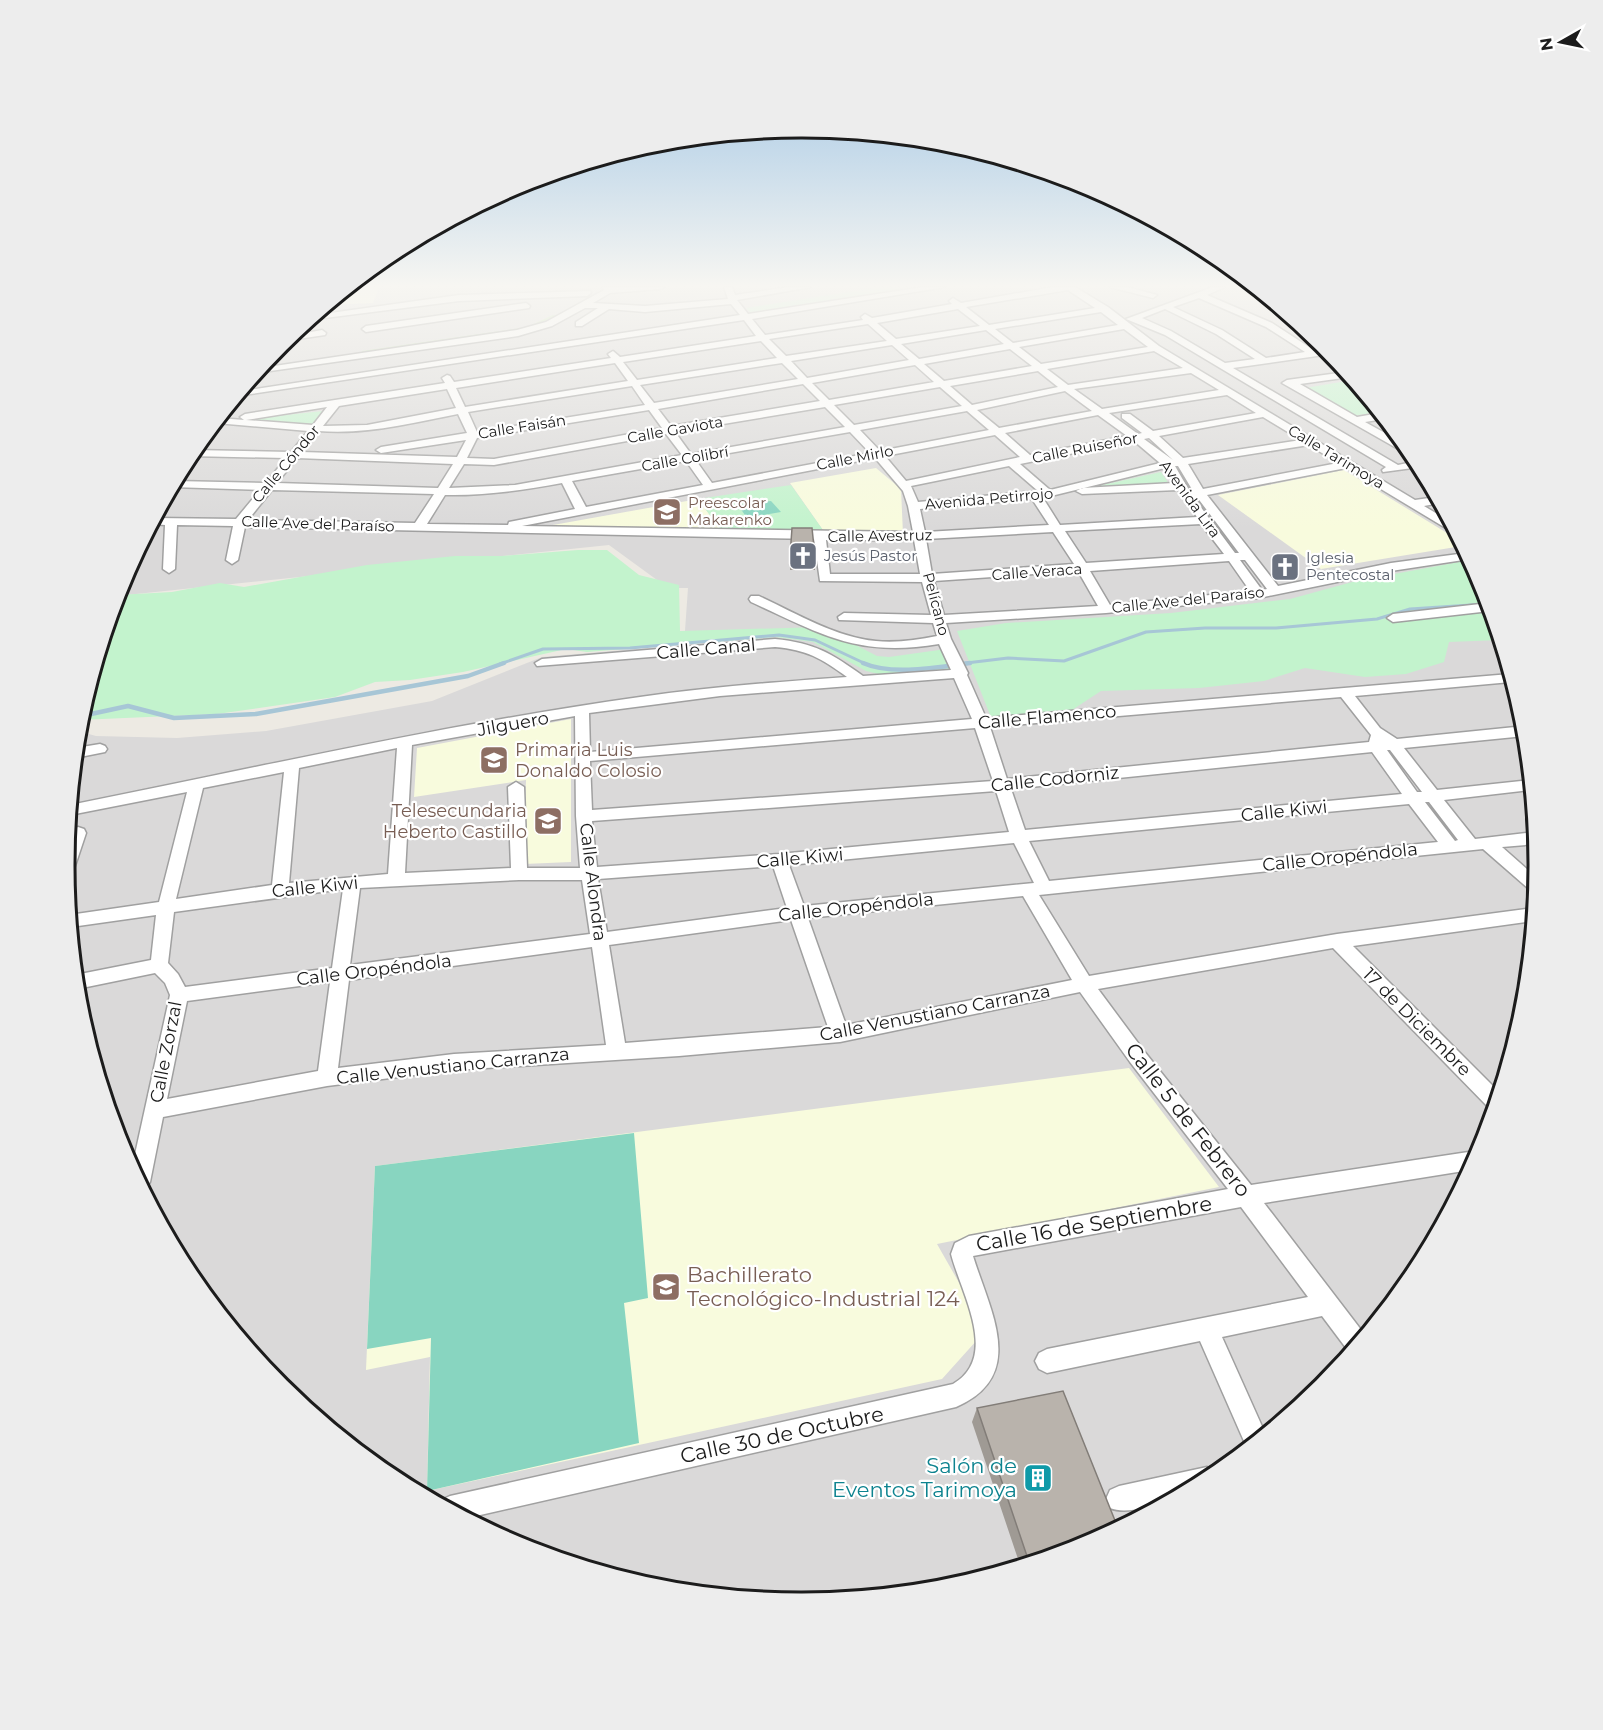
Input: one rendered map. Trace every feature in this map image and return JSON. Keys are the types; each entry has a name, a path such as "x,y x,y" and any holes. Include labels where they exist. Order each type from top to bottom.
{"street":[{"path":"230,417 290,398 424,368"},
{"path":"419,527 443,491 473,435 442,368"},
{"path":"248,395 336,404 568,368"},
{"path":"624,368 710,487"},
{"path":"226,422 316,429 367,428 462,410 738,368"},
{"name":"Pelícano","path":"793,368 905,484 914,506 927,578 944,639 957,664 981,723 1036,888"},
{"name":"Calle Faisán","path":"347,456 880,368"},
{"path":"923,368 1028,459"},
{"name":"Calle Gaviota","path":"203,453 293,454 494,462 516,460 668,430 828,405 1034,368"},
{"name":"Avenida Lira","path":"1039,368 1066,388 1106,405 1136,437 1168,464 1205,520 1259,594"},
{"path":"1059,368 1064,371"},
{"name":"Calle Tarimoya","path":"1188,368 1441,520"},
{"path":"1227,368 1396,468"},
{"name":"Calle Colibrí","path":"183,484 443,491 503,490 970,408 1066,388 1077,382 1192,370"},
{"path":"1259,387 1339,376"},
{"name":"Avenida Lira","path":"1077,382 1106,405 1152,435 1181,462 1201,495 1275,591"},
{"path":"1291,383 1387,435"},
{"name":"Calle Mirlo","path":"482,530 996,431 1106,405 1227,392"},
{"name":"Calle Cóndor","path":"232,560 240,522 293,454 336,404"},
{"name":"Calle Ruiseñor","path":"905,484 1136,437 1265,414"},
{"path":"1356,420 1373,417"},
{"name":"Avenida Petirrojo","path":"914,506 1048,494 1088,482 1168,464 1310,441"},
{"path":"1011,462 1048,494 1058,529 1106,609"},
{"path":"1048,494 1185,491 1201,495 1347,464"},
{"path":"1364,474 1409,466"},
{"path":"566,480 582,511"},
{"path":"1414,504 1431,501"},
{"name":"Calle Avestruz","path":"482,530 920,536 1205,520"},
{"name":"Calle Ave del Paraíso","path":"162,521 482,530"},
{"path":"169,569 171,521"},
{"name":"Calle Veraca","path":"820,536 824,578 927,578 1249,556"},
{"name":"Calle Ave del Paraíso","path":"844,616 940,619 1106,609 1259,594 1391,567 1459,557"},
{"path":"755,599 833,634 856,641 902,645 944,639"},
{"path":"1394,618 1481,608"},
{"name":"Calle Canal","path":"542,663 775,643 803,646 835,662 861,681"},
{"name":"Jilguero","path":"78,809 405,742 642,701 861,681 957,664"},
{"name":"Calle Flamenco","path":"583,757 1503,679"},
{"path":"1345,692 1413,798 1450,846"},
{"name":"Calle Alondra","path":"582,711 584,816 589,874 616,1051"},
{"path":"1376,738 1393,744 1516,732"},
{"name":"Calle Codorniz","path":"584,816 1002,785 1376,738"},
{"path":"396,880 405,742"},
{"path":"1393,744 1434,796 1478,843 1527,880"},
{"path":"84,752 99,749"},
{"path":"280,890 292,765"},
{"path":"84,980 159,965 166,907 196,786"},
{"name":"Calle Kiwi","path":"78,920 280,890 352,882 519,874 589,874 779,860 1523,786"},
{"path":"516,787 519,874"},
{"path":"76,839 78,833"},
{"name":"Calle Oropéndola","path":"179,995 797,913 1527,839"},
{"path":"779,860 840,1034"},
{"path":"327,1078 352,882"},
{"name":"Calle 5 de Febrero","path":"1036,888 1058,944 1086,984 1152,1077 1246,1196 1353,1338"},
{"name":"Calle Venustiano Carranza","path":"155,1110 327,1078 453,1062 840,1034 1086,984 1337,941 1526,915"},
{"name":"17 de Diciembre","path":"1337,941 1490,1096"},
{"name":"Calle Zorzal","path":"142,1169 179,995 172,979 159,965"},
{"name":"Calle 16 de Septiembre","path":"963,1250 969,1246 1246,1196 1464,1162"},
{"name":"Calle 30 de Octubre","path":"461,1507 936,1401 966,1390 980,1376 988,1354 988,1334 963,1260 963,1250"},
{"path":"1047,1360 1327,1304"},
{"path":"1206,1328 1253,1434"},
{"path":"1119,1499 1177,1486"}],"shaded area":[{"path":"272,368 1331,368 1378,423 1406,461 1431,502 1473,587 1489,631 1514,723 1522,770 1528,865 1526,913 1522,960 1503,1053 1473,1143 1453,1186 1406,1269 1378,1307 1348,1344 1281,1411 1205,1469 1165,1494 1123,1517 1035,1553 943,1578 896,1585 802,1592 754,1590 660,1578 613,1567 568,1553 480,1517 398,1469 359,1441 322,1411 255,1344 197,1269 172,1228 130,1143 100,1053 89,1007 81,960 75,865 81,770 87,734 96,736 177,738 266,731 432,701 542,657 684,645 688,588 668,588 609,545 127,595 150,544 197,461 225,423"},
{"path":"876,468 901,489 903,534 825,533 790,483"},
{"path":"1344,470 1447,533 1454,547 1321,569 1218,495"},
{"name":"Preescolar Makarenko","path":"698,499 723,533 553,525"},
{"name":"Primaria Luis Donaldo Colosio","path":"571,719 571,862 524,864 526,780 414,797 417,748"},
{"name":"Bachillerato Tecnológico-Industrial 124","path":"1129,1068 1219,1187 937,1244 986,1330 942,1379 432,1490 427,1487 430,1357 366,1370 375,1166"}],"green space":[{"path":"1344,382 1370,413 1353,416 1305,388"},
{"path":"323,411 313,424 240,420"},
{"path":"1161,472 1169,484 1080,490"},
{"path":"791,485 825,533 723,533 698,499"},
{"path":"771,501 781,512 747,518 738,505"},
{"path":"607,550 639,575 679,585 680,631 821,627 877,656 889,657 946,649 956,666 949,670 883,675 866,671 813,642 776,637 587,652 566,649 463,672 410,680 375,682 335,697 217,714 90,720 100,677 127,594 172,592 220,583 244,587 367,565 455,556 502,556"},
{"path":"1461,562 1492,640 1449,642 1444,662 1406,674 1365,677 1305,668 1264,681 1199,688 1101,691 1069,712 992,720 957,631 1006,623 1171,613 1290,599 1356,581"},
{"path":"634,1133 648,1298 624,1303 639,1443 432,1490 427,1487 431,1338 367,1349 375,1166"}],"building":[{"path":"792,528 812,528 815,557 790,556"},
{"name":"Salón de Eventos Tarimoya","path":"1063,1391 1115,1521 1027,1556 977,1408"}],"waterway":[{"path":"958,664 1008,658 1064,661 1146,632 1205,628 1276,628 1377,619 1410,609 1479,604"},
{"path":"500,664 543,649 630,648 779,635 815,640 866,664"},
{"path":"91,714 128,706 174,718 256,714 468,676 504,663"},
{"path":"866,664 901,670 970,663"}],"place":[{"name":"Preescolar Makarenko","path":"667,512"},
{"name":"Jesús Pastor","path":"803,556"},
{"name":"Iglesia Pentecostal","path":"1285,567"},
{"name":"Primaria Luis Donaldo Colosio","path":"494,760"},
{"name":"Telesecundaria Heberto Castillo","path":"548,821"},
{"name":"Bachillerato Tecnológico-Industrial 124","path":"666,1287"},
{"name":"Salón de Eventos Tarimoya","path":"1038,1478"}]}
